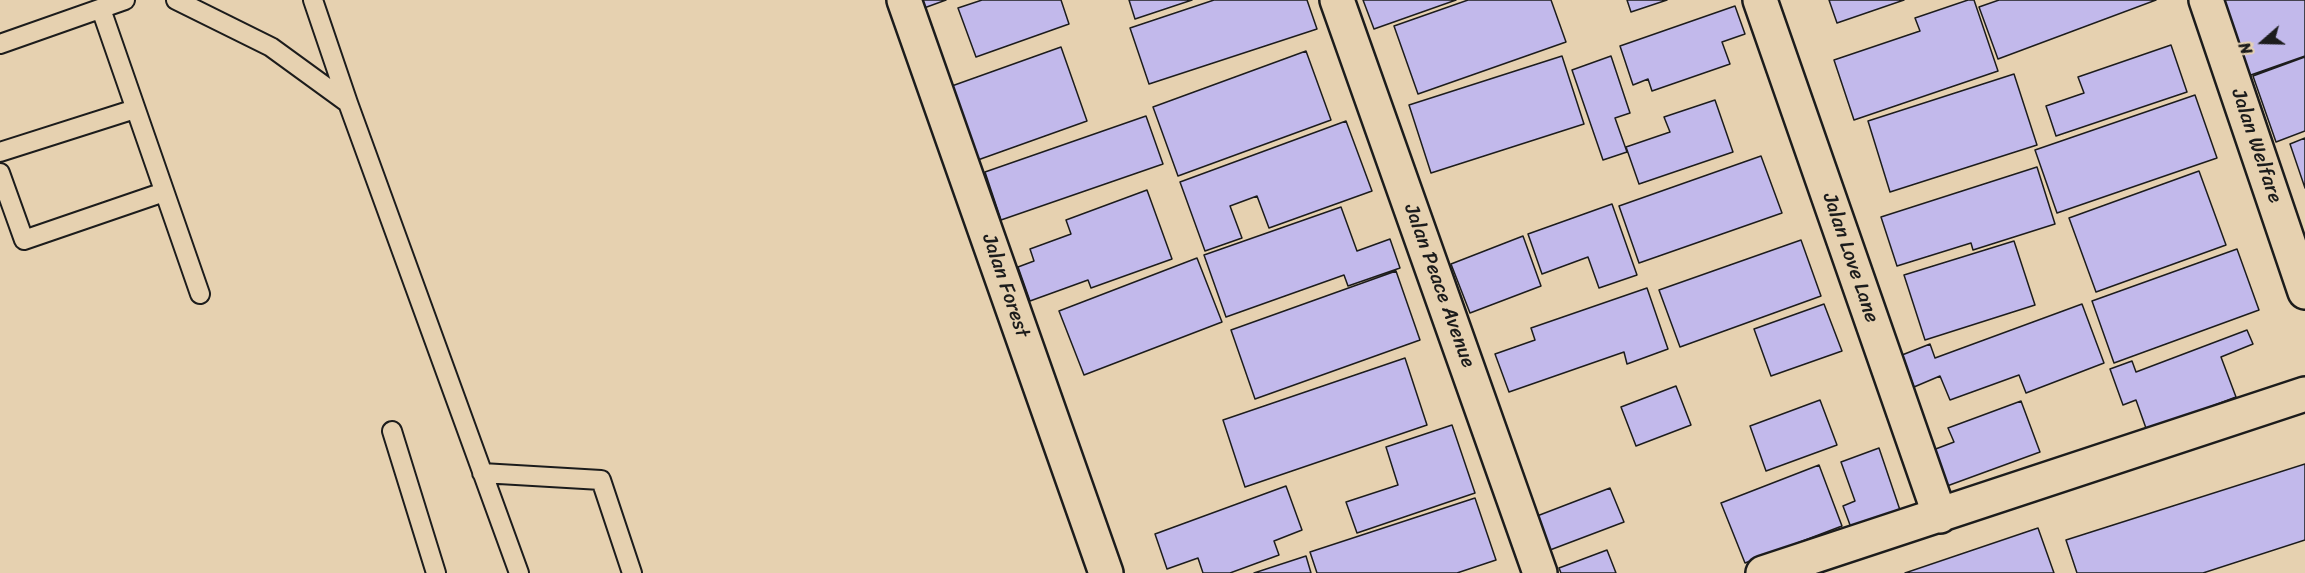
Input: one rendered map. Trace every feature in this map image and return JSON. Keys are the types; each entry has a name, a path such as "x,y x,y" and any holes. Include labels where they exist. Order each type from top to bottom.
{"street":[{"name":"Jalan Forest","path":"904,0 1106,573"},
{"name":"Jalan Peace Avenue","path":"1337,0 1540,573"},
{"name":"Jalan Love Lane","path":"1760,0 1940,516"},
{"name":"Jalan Welfare","path":"2206,0 2305,292"},
{"path":"1763,573 2305,394"}],"lane":[{"path":"0,44 125,0"},
{"path":"176,0 272,47 348,103"},
{"path":"313,0 348,103 519,573"},
{"path":"100,9 200,294"},
{"path":"0,152 135,109"},
{"path":"0,173 24,240 164,192"},
{"path":"392,431 436,573"},
{"path":"482,473 602,480 632,573"}],"building":[{"path":"921,0 946,0 924,8"},
{"path":"982,0 1061,0 1069,24 976,57 958,8"},
{"path":"1129,0 1192,0 1135,19"},
{"path":"1214,0 1307,0 1317,29 1149,84 1130,28"},
{"path":"1363,0 1456,0 1374,29"},
{"path":"1468,0 1551,0 1566,42 1418,94 1394,26"},
{"path":"1627,0 1667,0 1631,12"},
{"path":"1829,0 1904,0 1837,23"},
{"path":"1974,0 1998,71 1854,120 1834,60 1920,31 1915,18"},
{"path":"1999,0 2156,0 1998,59 1979,7"},
{"path":"2222,0 2305,0 2305,56 2248,76"},
{"path":"1735,6 1745,34 1722,42 1730,64 1652,91 1648,79 1633,85 1620,46"},
{"path":"2171,45 2187,92 2056,136 2046,106 2084,93 2078,77"},
{"path":"1061,47 1087,121 975,161 949,87"},
{"path":"1306,51 1331,120 1178,176 1153,107"},
{"path":"1562,56 1584,124 1431,173 1409,105"},
{"path":"1611,56 1630,113 1615,118 1627,152 1603,160 1572,70"},
{"path":"2305,57 2305,131 2276,142 2253,76"},
{"path":"2014,74 2037,145 1890,192 1868,121"},
{"path":"2195,95 2217,158 2057,213 2035,150"},
{"path":"1715,100 1733,152 1639,184 1626,147 1670,132 1664,117"},
{"path":"1146,116 1163,164 1001,220 985,172"},
{"path":"1346,121 1372,191 1269,228 1257,196 1230,206 1242,238 1205,251 1180,182"},
{"path":"2305,138 2305,188 2290,144"},
{"path":"1761,156 1782,213 1639,263 1619,206"},
{"path":"2037,167 2055,224 1973,250 1971,243 1897,266 1881,217"},
{"path":"2199,171 2226,245 2096,292 2069,218"},
{"path":"1147,190 1172,259 1091,288 1088,280 1030,301 1018,267 1034,261 1030,249 1071,234 1066,220"},
{"path":"1612,204 1637,275 1599,288 1588,257 1542,274 1528,234"},
{"path":"1341,207 1357,251 1390,239 1400,268 1348,286 1344,275 1226,317 1204,255"},
{"path":"1523,236 1541,286 1470,313 1451,264"},
{"path":"1801,240 1821,296 1680,347 1659,290"},
{"path":"2014,241 2035,305 1925,340 1904,275"},
{"path":"2237,249 2259,310 2114,363 2092,301"},
{"path":"1197,258 1222,322 1084,375 1059,311"},
{"path":"1396,271 1420,340 1255,399 1231,330"},
{"path":"1647,288 1668,349 1627,364 1624,352 1509,392 1495,354 1535,340 1531,328"},
{"path":"1824,304 1842,351 1771,376 1754,329"},
{"path":"2082,304 2104,363 2026,393 2019,375 1950,400 1940,376 1914,387 1902,355 1930,344 1935,358"},
{"path":"2247,330 2253,344 2221,357 2236,397 2147,431 2136,400 2123,405 2110,369 2132,361 2136,372"},
{"path":"1405,358 1427,425 1245,487 1223,420"},
{"path":"1676,386 1691,425 1636,446 1621,407"},
{"path":"1820,400 1837,445 1766,471 1750,426"},
{"path":"2021,401 2040,452 1947,486 1933,450 1954,442 1948,428"},
{"path":"1452,425 1475,493 1357,533 1346,502 1398,485 1386,447"},
{"path":"1879,448 1902,516 1853,533 1843,506 1855,501 1841,462"},
{"path":"2305,464 2305,540 2203,573 2077,573 2066,540"},
{"path":"1819,465 1842,526 1745,563 1721,503"},
{"path":"1286,486 1302,530 1274,541 1279,555 1230,573 1203,573 1198,558 1167,569 1155,534"},
{"path":"1610,488 1624,522 1550,550 1537,516"},
{"path":"1475,498 1496,560 1457,573 1317,573 1310,552"},
{"path":"2038,528 2054,573 1905,573"},
{"path":"1607,550 1616,573 1561,573 1559,568"},
{"path":"1306,556 1311,573 1254,573"}]}
